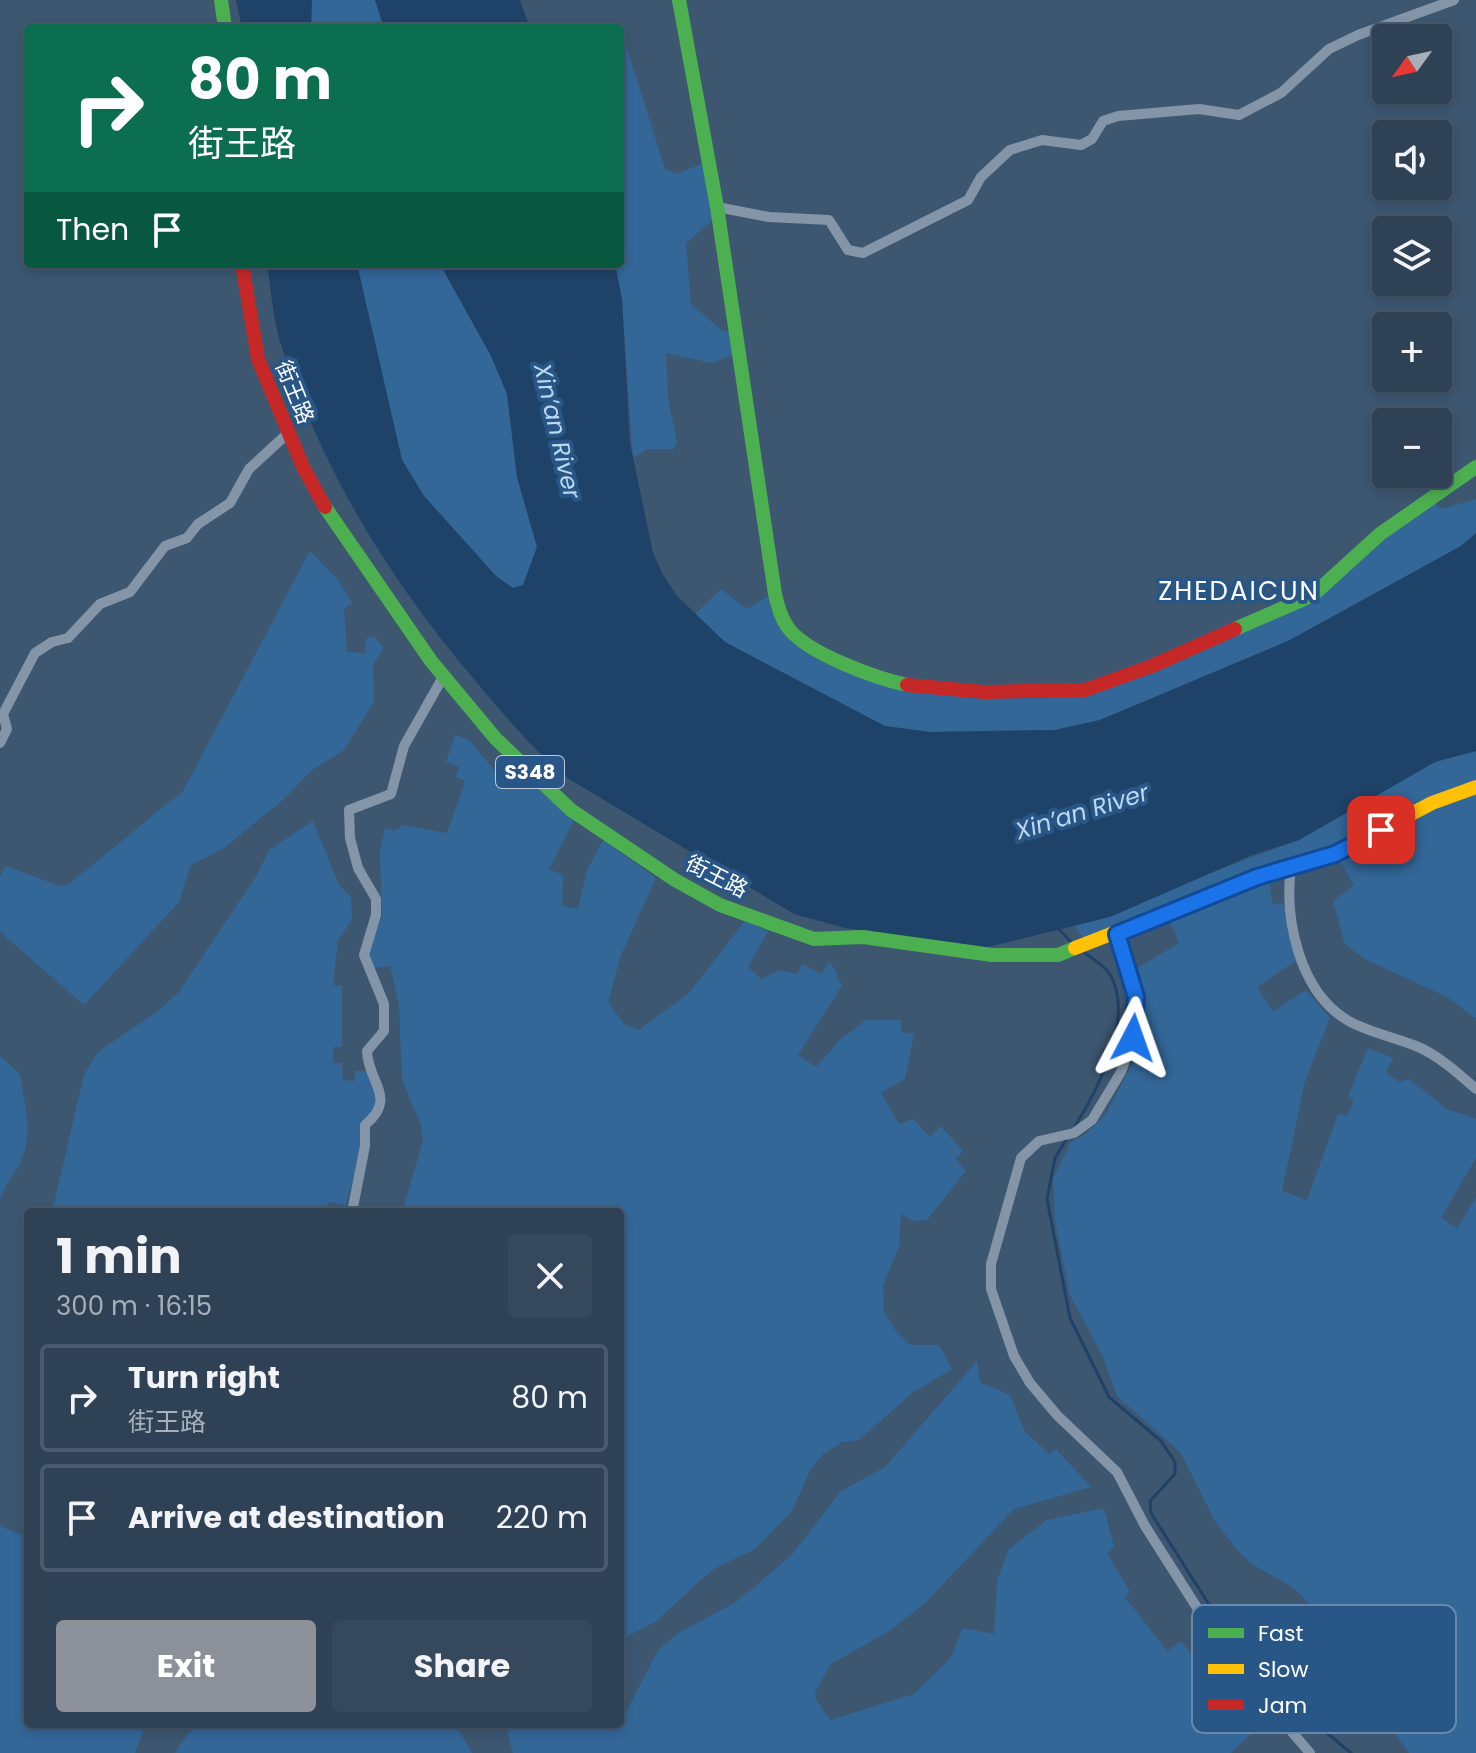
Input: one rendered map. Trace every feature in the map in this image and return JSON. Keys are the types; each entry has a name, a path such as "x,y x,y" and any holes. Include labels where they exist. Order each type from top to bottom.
{"main road":[{"path":"221,0 224,24"},
{"path":"679,0 717,207 775,594 782,619 796,635 858,672 911,686 984,692 1063,693 1107,684 1313,595 1373,540 1476,467"},
{"name":"街王路","path":"243,268 258,359 288,433 336,526 443,677 496,739 571,810 706,899 814,939 863,937 1021,957 1080,948 1291,867 1335,854 1432,803 1476,787"}],"street":[{"path":"717,207 780,219 829,220 848,250 863,253 970,198 981,177 1010,150 1042,140 1081,145 1092,139 1103,121 1118,116 1199,109 1239,115 1281,93 1329,49 1358,35 1454,0"},
{"path":"0,743 7,729 3,714 35,653 52,642 68,638 100,604 130,592 165,546 187,538 198,524 230,503 249,469 288,433"},
{"path":"353,1208 365,1125 377,1115 382,1101 367,1051 384,1031 384,1004 364,952 376,915 376,899 358,868 350,838 349,810 391,794 404,746 443,677"},
{"path":"1291,867 1289,907 1296,946 1310,981 1347,1020 1427,1051 1476,1089"},
{"path":"1117,934 1137,1006 1121,1072 1092,1120 1074,1133 1039,1141 1021,1158 991,1264 991,1289 1014,1356 1030,1383 1057,1415 1117,1472 1145,1526 1195,1605"},
{"path":"1293,1733 1310,1753"}],"shaded area":[{"path":"312,0 375,0 383,24 311,24"},
{"path":"624,39 665,169 676,174 704,163 715,218 686,243 691,304 721,330 731,333 734,354 712,363 666,353 668,398 677,443 674,449 647,449 633,458 622,299 616,268 624,268"},
{"path":"358,268 442,268 491,356 507,394 517,477 537,547 523,585 513,588 496,576 424,496 402,460"},
{"path":"1476,499 1476,533 1461,546 1288,641 1100,720 1055,730 930,732 885,726 754,660 725,642 695,614 721,589 747,609 771,594 777,615 858,675 1066,695 1305,603 1361,552 1433,502 1442,509"},
{"path":"310,551 338,580 352,603 344,609 347,652 365,653 366,639 374,636 384,648 373,664 374,702 344,750 312,770 284,799 224,848 190,866 179,902 84,1005 0,932 0,876 6,866 60,886 69,884 183,791"},
{"path":"455,735 469,740 507,785 521,773 574,820 549,869 563,875 562,906 578,909 587,871 603,840 656,878 621,955 608,1002 624,1024 639,1030 689,993 745,921 768,931 748,967 761,979 780,970 797,974 802,964 822,974 829,962 838,974 835,979 843,984 798,1055 816,1067 840,1040 866,1020 901,1020 901,1032 914,1034 905,1079 881,1093 899,1124 913,1119 930,1137 941,1126 963,1151 955,1158 966,1171 927,1220 912,1221 901,1213 899,1246 883,1286 884,1311 895,1330 910,1345 939,1345 952,1369 912,1393 859,1440 842,1442 823,1454 810,1471 792,1511 755,1549 712,1570 655,1622 624,1638 624,1208 403,1208 423,1141 421,1125 402,1080 399,1005 390,966 373,968 367,954 382,916 380,852 385,828 395,831 403,825 447,833 465,781 456,777 459,767 446,762"},
{"path":"1476,751 1476,783 1353,840 1086,941 1072,924 1299,840 1435,762"},
{"path":"1476,794 1476,1019 1447,997 1367,960 1351,949 1344,942 1333,901 1354,885 1339,859 1436,807"},
{"path":"313,821 339,885 351,897 352,920 338,940 333,985 342,986 342,1047 333,1047 333,1063 342,1063 343,1080 355,1081 355,1071 369,1071 380,1100 364,1124 359,1163 345,1206 328,1202 326,1208 53,1208 84,1075 98,1052 158,1011 178,993 257,875 269,850"},
{"path":"1269,878 1273,905 1283,903 1297,960 1257,987 1273,1011 1306,990 1330,1018 1305,1081 1282,1191 1307,1200 1338,1114 1347,1116 1354,1100 1348,1096 1368,1048 1393,1058 1386,1072 1399,1082 1409,1079 1447,1109 1476,1119 1476,1158 1441,1218 1457,1228 1476,1198 1476,1753 1409,1753 1394,1733 1456,1733 1456,1605 1310,1605 1294,1588 1252,1564 1215,1521 1181,1453 1117,1396 1103,1357 1070,1295 1055,1220 1053,1178 1071,1142 1087,1133 1106,1114 1133,1062 1142,1017 1134,970 1179,943 1170,921"},
{"path":"0,1056 20,1074 26,1106 27,1140 21,1161 0,1199"},
{"path":"977,1361 980,1382 1010,1395 1025,1432 1050,1454 1056,1449 1091,1487 1014,1509 924,1604 891,1630 831,1664 815,1692 816,1700 830,1720 914,1694 950,1659 963,1628 994,1634 997,1580 1009,1549 1047,1520 1104,1508 1114,1547 1107,1553 1130,1592 1125,1597 1167,1651 1181,1641 1192,1655 1192,1733 1251,1734 1231,1753 513,1753 506,1728 624,1728 624,1716 658,1650 677,1634 736,1602 791,1556 841,1491 885,1467"},
{"path":"0,1526 24,1536 24,1728 144,1728 135,1753 0,1753"},
{"path":"192,1728 457,1728 472,1753 175,1753"}],"water":[{"path":"236,0 312,0 311,24 241,24"},
{"path":"375,0 520,0 529,24 383,24"},
{"name":"Xin’an River","path":"268,268 358,268 402,460 424,496 496,576 513,588 523,585 537,547 517,477 507,394 491,356 442,268 616,268 622,299 630,443 653,553 662,573 677,596 725,642 885,726 930,732 1055,730 1100,720 1288,641 1461,546 1476,533 1476,751 1435,762 1299,840 1250,856 1110,917 984,948 845,928 794,914 569,779 518,731 441,639 360,520 337,478 297,389 280,342"}],"waterway":[{"path":"1056,926 1072,943"},
{"path":"1075,1126 1094,1093 1111,1052 1118,1010 1116,990 1109,973 1085,953"},
{"path":"1066,1140 1055,1158 1047,1199 1070,1318 1109,1397 1161,1441 1175,1462 1175,1474 1150,1501 1151,1513 1209,1605"},
{"path":"1327,1733 1351,1753"}],"traffic: fast":[{"path":"221,0 224,24"},
{"path":"679,0 717,207 780,612 789,629 811,647 861,671 907,685"},
{"path":"1235,629 1313,595 1380,534 1476,467"},
{"path":"325,507 431,661 496,739 571,810 675,880 720,905 814,939 863,937 992,955 1058,955 1075,948"}],"traffic: slow":[{"path":"1075,948 1257,877 1335,854 1432,803 1476,787"}],"traffic: jam":[{"path":"243,268 258,359 303,467 325,507"},
{"path":"907,685 984,692 1085,690 1152,666 1235,629"}],"district":[{"name":"ZHEDAICUN","path":"1239,591"}],"route":[{"path":"1133,1038 1136,997 1117,934 1257,877 1335,854 1381,830"}]}
